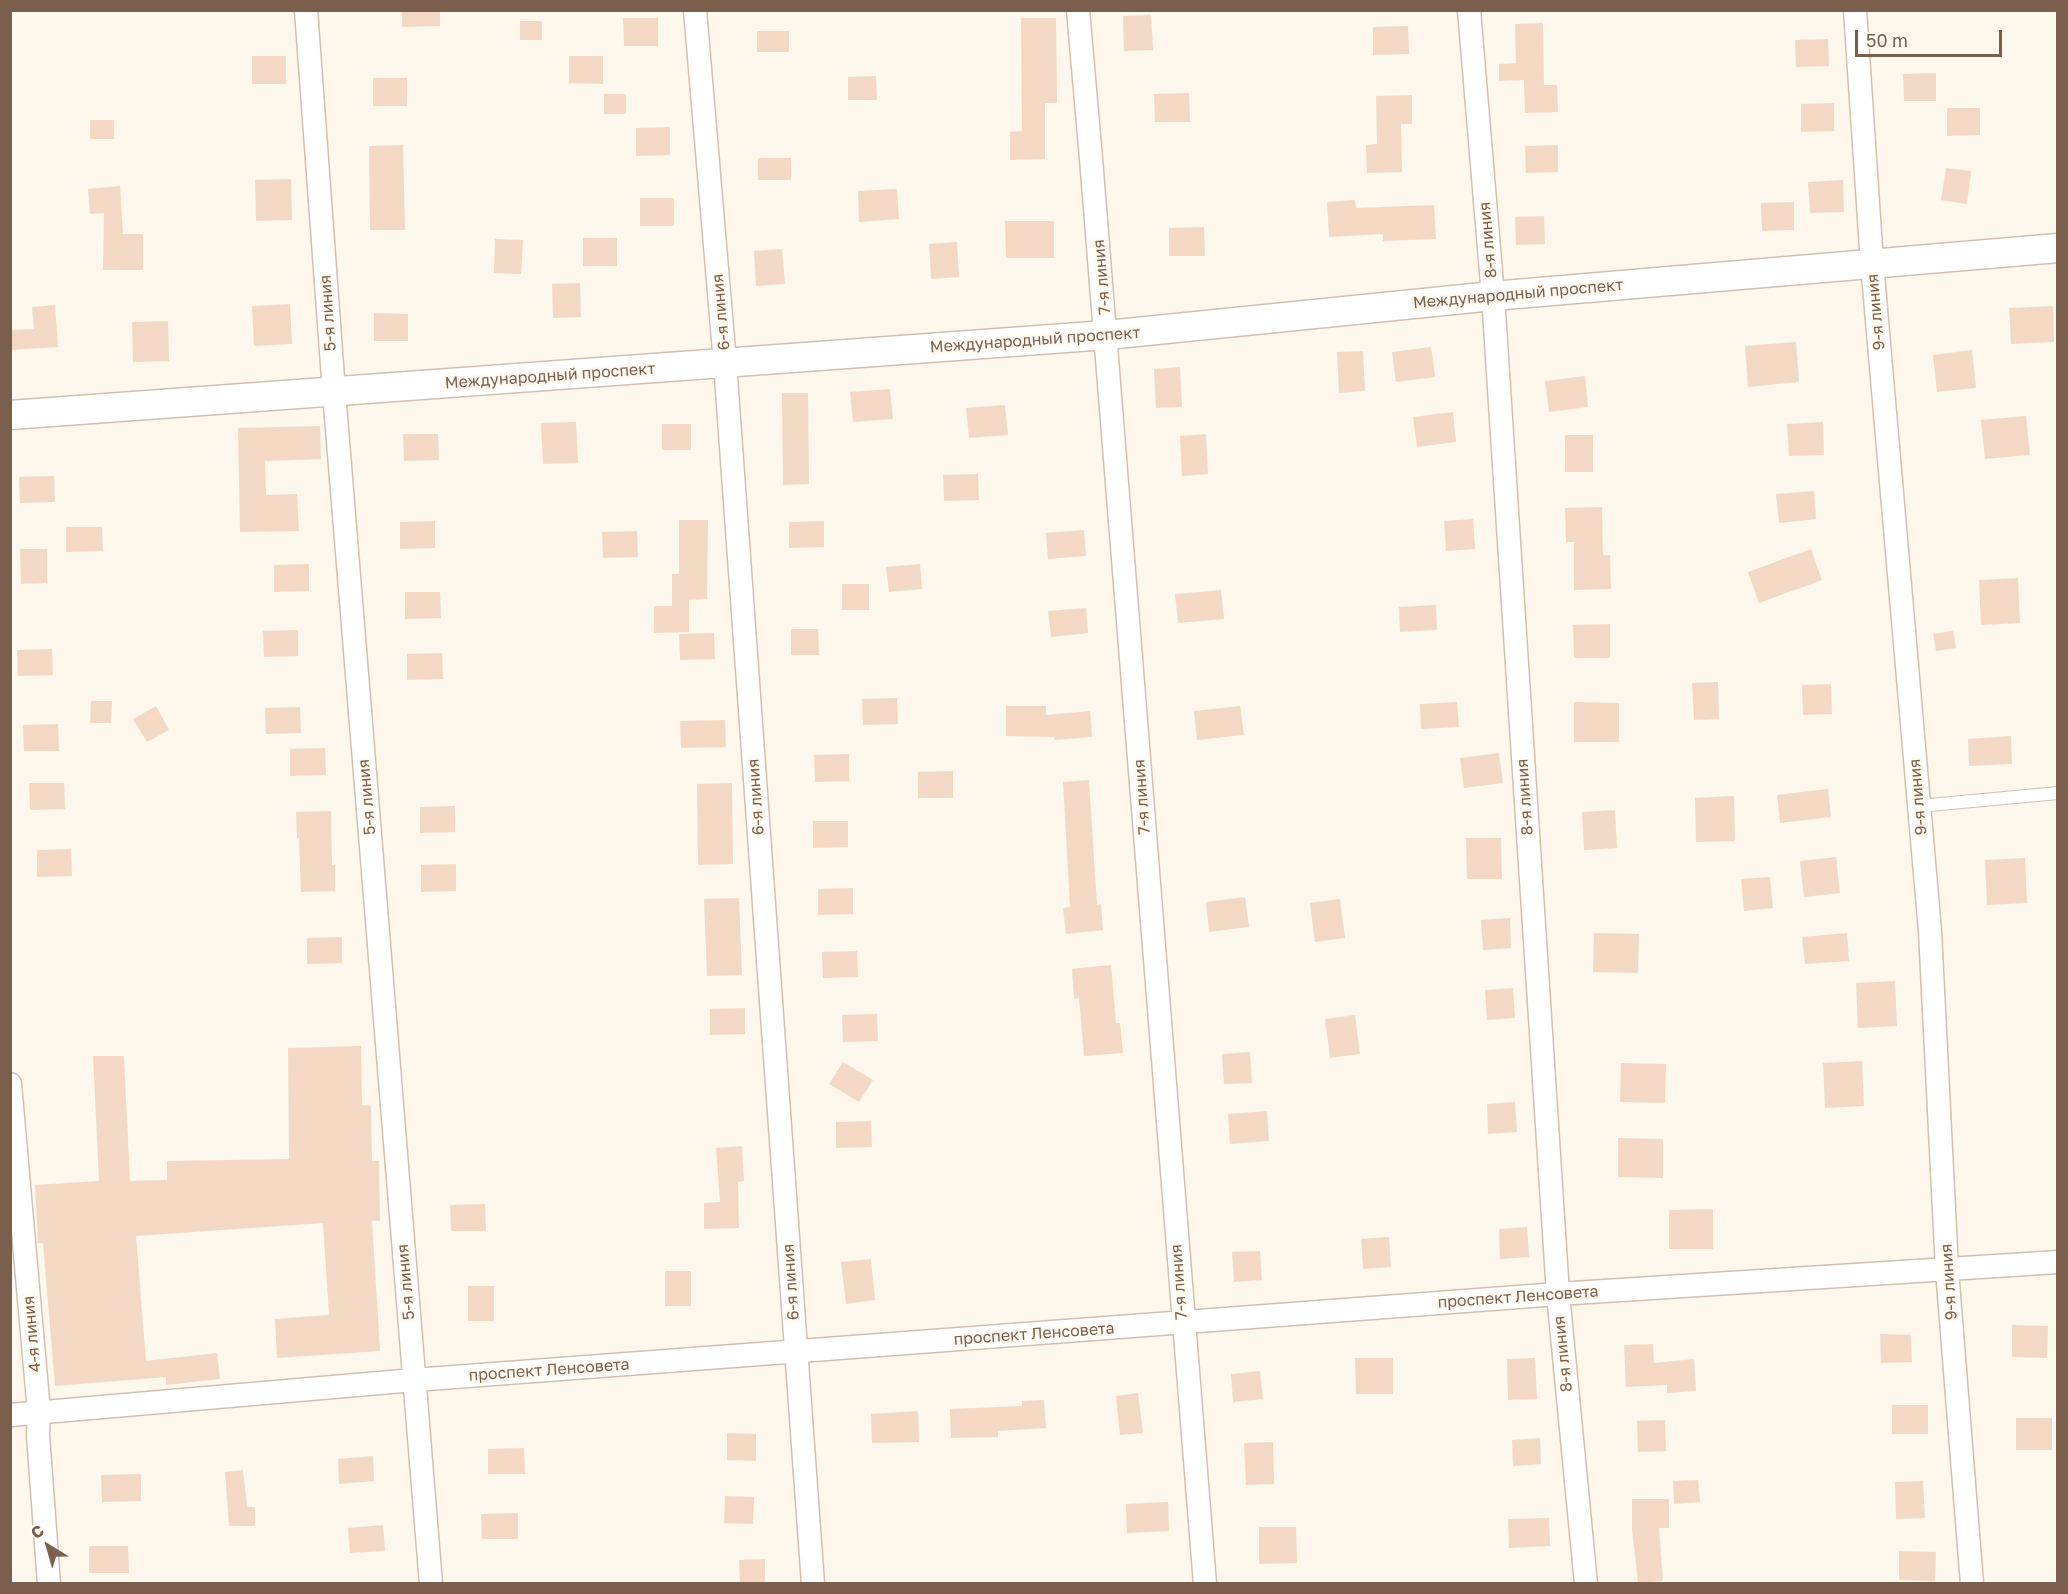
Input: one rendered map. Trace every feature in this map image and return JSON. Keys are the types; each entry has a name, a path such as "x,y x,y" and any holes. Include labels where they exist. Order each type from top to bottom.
{"street":[{"name":"5-я линия","path":"306,10 334,392 431,1584"},
{"name":"6-я линия","path":"694,10 725,363 813,1584"},
{"name":"7-я линия","path":"1078,10 1107,335 1182,1323 1205,1584"},
{"name":"8-я линия","path":"1469,10 1493,296 1558,1294 1586,1584"},
{"name":"9-я линия","path":"1856,10 1872,263 1930,931 1947,1270 1972,1584"},
{"name":"Международный проспект","path":"10,415 1107,335 1493,296 2058,248"},
{"name":"4-я линия","path":"10,1084 39,1412 38,1435 49,1584"},
{"name":"проспект Ленсовета","path":"10,1415 414,1380 1558,1294 2058,1262"}],"lane":[{"path":"1919,806 2058,793"}],"building":[{"path":"402,10 440,10 440,26 402,27"},
{"path":"1151,15 1153,50 1124,51 1123,16"},
{"path":"623,18 658,18 658,46 624,46"},
{"path":"1021,18 1056,18 1057,103 1045,103 1045,159 1010,160 1010,132 1022,131"},
{"path":"520,21 542,21 542,40 520,40"},
{"path":"1543,23 1544,85 1557,85 1558,112 1525,113 1524,80 1499,81 1499,64 1516,63 1515,24"},
{"path":"1408,26 1409,54 1373,55 1373,27"},
{"path":"757,31 789,31 789,52 757,52"},
{"path":"1828,39 1829,66 1796,67 1795,40"},
{"path":"252,56 286,56 286,84 252,84"},
{"path":"569,56 603,56 603,84 569,83"},
{"path":"1936,73 1936,101 1904,101 1903,74"},
{"path":"876,76 877,100 848,100 848,77"},
{"path":"373,78 407,78 407,106 373,106"},
{"path":"1189,93 1190,122 1155,122 1154,94"},
{"path":"604,94 626,94 626,114 604,114"},
{"path":"1412,95 1412,124 1401,124 1402,172 1367,173 1366,145 1377,144 1376,96"},
{"path":"1834,103 1834,131 1801,132 1801,104"},
{"path":"1947,108 1980,108 1980,135 1947,136"},
{"path":"90,120 114,120 114,139 90,139"},
{"path":"670,127 670,155 636,156 636,128"},
{"path":"403,145 405,230 370,230 369,146"},
{"path":"1558,145 1558,172 1526,173 1525,146"},
{"path":"758,158 791,158 791,180 758,180"},
{"path":"1946,168 1971,171 1967,204 1941,200"},
{"path":"291,179 292,220 256,221 255,180"},
{"path":"1843,180 1844,212 1810,213 1808,182"},
{"path":"120,186 123,234 143,234 143,270 103,270 104,213 90,214 88,189"},
{"path":"897,189 899,219 859,222 858,191"},
{"path":"640,198 674,198 674,226 640,226"},
{"path":"1355,200 1356,208 1434,205 1436,239 1383,241 1383,234 1329,237 1327,202"},
{"path":"1794,202 1794,230 1762,231 1761,203"},
{"path":"1544,216 1545,244 1516,245 1515,217"},
{"path":"1005,221 1054,221 1054,258 1006,258"},
{"path":"1204,227 1205,256 1169,256 1169,228"},
{"path":"583,238 617,238 617,266 583,266"},
{"path":"495,239 523,240 521,274 494,273"},
{"path":"957,242 959,277 931,279 929,244"},
{"path":"782,249 785,284 756,286 754,251"},
{"path":"580,283 581,317 553,318 552,284"},
{"path":"290,304 292,344 254,346 252,306"},
{"path":"55,305 58,347 10,350 10,330 34,329 32,307"},
{"path":"2053,306 2054,342 2011,344 2009,308"},
{"path":"374,313 408,314 408,341 374,341"},
{"path":"168,321 169,361 133,362 132,322"},
{"path":"1796,342 1799,382 1748,387 1745,346"},
{"path":"1431,347 1435,377 1396,382 1392,352"},
{"path":"1972,350 1976,388 1937,392 1933,355"},
{"path":"1363,351 1365,391 1339,393 1337,352"},
{"path":"1180,367 1182,407 1156,408 1154,369"},
{"path":"1585,376 1588,407 1549,412 1545,381"},
{"path":"890,389 893,419 853,422 850,392"},
{"path":"782,393 808,393 809,484 783,485"},
{"path":"1005,405 1008,435 969,438 966,408"},
{"path":"1453,412 1456,442 1417,447 1413,417"},
{"path":"2026,416 2030,455 1985,459 1981,420"},
{"path":"576,422 578,463 543,464 541,423"},
{"path":"1823,422 1824,455 1789,456 1787,424"},
{"path":"662,424 691,424 691,450 662,450"},
{"path":"320,426 321,459 265,461 266,495 297,494 299,531 240,532 238,428"},
{"path":"403,434 438,434 439,460 404,461"},
{"path":"1206,434 1208,474 1182,476 1180,436"},
{"path":"1565,435 1593,435 1593,472 1565,472"},
{"path":"978,474 979,500 944,501 943,475"},
{"path":"54,476 55,502 20,503 19,477"},
{"path":"1814,491 1816,519 1779,523 1776,494"},
{"path":"1602,507 1603,555 1610,555 1611,589 1574,590 1574,542 1566,542 1565,508"},
{"path":"1473,519 1475,549 1446,551 1444,521"},
{"path":"679,520 708,520 707,599 689,600 689,632 654,633 654,606 672,606 672,574 679,574"},
{"path":"435,521 435,548 400,549 400,522"},
{"path":"824,521 824,547 789,548 789,522"},
{"path":"66,527 102,527 103,551 66,552"},
{"path":"1084,530 1086,556 1048,559 1046,533"},
{"path":"637,531 638,557 603,558 602,532"},
{"path":"20,549 47,549 47,583 21,584"},
{"path":"1811,549 1822,580 1759,603 1748,572"},
{"path":"309,564 309,591 274,592 274,565"},
{"path":"920,564 922,589 889,592 886,567"},
{"path":"2018,578 2020,623 1981,625 1979,580"},
{"path":"842,584 869,584 869,610 842,610"},
{"path":"1221,590 1224,619 1178,623 1175,594"},
{"path":"405,592 440,592 441,618 405,619"},
{"path":"1436,605 1437,630 1400,632 1399,607"},
{"path":"1086,608 1088,633 1051,637 1048,611"},
{"path":"1610,624 1610,658 1574,658 1573,625"},
{"path":"791,629 818,629 819,655 791,655"},
{"path":"298,630 298,656 264,657 263,631"},
{"path":"1953,631 1956,648 1936,651 1933,634"},
{"path":"714,633 715,659 680,660 679,634"},
{"path":"52,649 53,675 18,676 17,650"},
{"path":"442,653 443,679 407,680 407,654"},
{"path":"1718,682 1719,719 1694,720 1692,683"},
{"path":"1831,684 1832,714 1803,715 1802,685"},
{"path":"897,698 898,724 863,725 862,699"},
{"path":"91,701 112,701 111,723 90,723"},
{"path":"1457,702 1459,727 1421,729 1420,704"},
{"path":"1574,702 1619,703 1619,742 1574,742"},
{"path":"156,706 169,730 147,742 133,719"},
{"path":"1006,706 1046,706 1046,715 1090,711 1092,737 1054,740 1054,737 1006,736"},
{"path":"1240,706 1244,735 1197,740 1194,711"},
{"path":"300,707 301,733 266,734 265,708"},
{"path":"725,720 726,747 681,748 680,721"},
{"path":"58,724 59,751 24,751 23,725"},
{"path":"2011,736 2012,764 1969,766 1968,739"},
{"path":"325,748 326,775 290,776 290,749"},
{"path":"1499,753 1503,783 1464,788 1460,758"},
{"path":"849,754 849,781 815,782 814,755"},
{"path":"953,771 953,798 918,798 918,772"},
{"path":"1089,780 1097,905 1101,904 1103,930 1066,934 1063,908 1070,907 1063,782"},
{"path":"29,783 64,783 65,809 30,810"},
{"path":"732,783 733,864 698,865 697,784"},
{"path":"1828,789 1831,817 1780,823 1777,795"},
{"path":"1734,796 1735,841 1696,842 1695,798"},
{"path":"455,806 455,832 420,833 420,807"},
{"path":"1615,810 1617,848 1584,850 1582,812"},
{"path":"331,811 335,891 301,892 296,812"},
{"path":"813,821 848,821 848,847 813,848"},
{"path":"1466,838 1501,838 1502,879 1467,879"},
{"path":"71,849 72,876 37,877 37,850"},
{"path":"1836,857 1840,893 1804,897 1800,861"},
{"path":"2025,858 2027,903 1987,905 1985,860"},
{"path":"456,864 456,891 421,892 421,865"},
{"path":"1770,877 1773,908 1744,911 1741,879"},
{"path":"853,888 853,914 818,915 818,889"},
{"path":"1245,897 1249,927 1209,932 1206,902"},
{"path":"739,898 742,975 707,976 704,899"},
{"path":"1340,899 1345,938 1315,942 1310,903"},
{"path":"1510,918 1511,948 1483,950 1481,920"},
{"path":"1594,933 1639,934 1638,973 1593,972"},
{"path":"1847,933 1849,961 1805,964 1802,937"},
{"path":"342,937 342,963 307,964 307,938"},
{"path":"857,951 858,977 823,978 822,952"},
{"path":"1111,965 1116,1023 1120,1023 1123,1053 1084,1056 1079,998 1074,999 1072,969"},
{"path":"1895,981 1897,1026 1858,1028 1856,983"},
{"path":"1513,988 1515,1018 1487,1020 1485,990"},
{"path":"745,1008 745,1034 710,1035 710,1009"},
{"path":"877,1014 878,1041 843,1042 842,1015"},
{"path":"1355,1015 1360,1054 1330,1058 1325,1019"},
{"path":"361,1046 362,1105 371,1106 372,1161 379,1161 380,1221 372,1221 380,1351 277,1358 275,1319 329,1315 323,1223 136,1236 146,1361 217,1353 220,1379 166,1385 166,1377 55,1386 43,1243 38,1243 35,1185 99,1181 93,1056 124,1056 130,1181 167,1180 167,1161 289,1159 288,1048"},
{"path":"1250,1052 1252,1083 1224,1084 1222,1054"},
{"path":"1862,1061 1864,1106 1825,1108 1823,1063"},
{"path":"843,1062 873,1080 859,1102 829,1084"},
{"path":"1621,1063 1666,1064 1665,1103 1620,1102"},
{"path":"1515,1102 1517,1132 1488,1134 1487,1104"},
{"path":"1267,1111 1269,1141 1230,1144 1228,1114"},
{"path":"871,1121 872,1147 836,1148 836,1122"},
{"path":"1618,1138 1663,1139 1663,1178 1618,1177"},
{"path":"742,1146 744,1181 738,1182 739,1228 704,1229 704,1203 720,1202 716,1148"},
{"path":"485,1204 486,1231 451,1231 450,1205"},
{"path":"1713,1209 1713,1249 1669,1249 1669,1210"},
{"path":"1527,1227 1529,1257 1500,1259 1499,1229"},
{"path":"1389,1237 1391,1267 1363,1269 1361,1239"},
{"path":"1260,1251 1262,1280 1234,1282 1232,1252"},
{"path":"871,1259 875,1300 846,1304 841,1262"},
{"path":"665,1271 691,1271 691,1306 665,1306"},
{"path":"468,1286 494,1286 494,1321 468,1321"},
{"path":"2012,1325 2048,1326 2047,1358 2012,1357"},
{"path":"1880,1334 1911,1335 1912,1362 1881,1363"},
{"path":"1653,1344 1654,1363 1694,1359 1696,1391 1667,1393 1667,1385 1626,1387 1624,1345"},
{"path":"1355,1358 1393,1358 1393,1394 1356,1394"},
{"path":"1535,1358 1537,1399 1508,1400 1507,1359"},
{"path":"1260,1371 1263,1399 1233,1402 1231,1374"},
{"path":"1138,1393 1143,1433 1120,1435 1116,1396"},
{"path":"1044,1400 1046,1428 998,1431 998,1437 951,1438 950,1409 1022,1406 1022,1401"},
{"path":"1892,1405 1928,1405 1928,1434 1892,1434"},
{"path":"918,1411 919,1442 872,1443 871,1414"},
{"path":"2016,1418 2052,1418 2052,1450 2016,1450"},
{"path":"1665,1420 1666,1451 1638,1452 1637,1421"},
{"path":"727,1433 756,1434 756,1461 727,1460"},
{"path":"1540,1438 1541,1464 1513,1466 1512,1440"},
{"path":"1273,1442 1274,1484 1246,1485 1244,1443"},
{"path":"524,1448 525,1474 488,1474 488,1449"},
{"path":"373,1456 374,1481 339,1484 338,1459"},
{"path":"243,1470 247,1507 255,1507 255,1526 229,1526 225,1472"},
{"path":"141,1474 141,1501 102,1502 101,1475"},
{"path":"1698,1480 1700,1502 1674,1504 1673,1481"},
{"path":"1923,1481 1925,1518 1896,1519 1895,1482"},
{"path":"725,1496 754,1497 753,1524 724,1523"},
{"path":"1632,1499 1669,1499 1669,1528 1659,1528 1663,1581 1638,1583 1632,1528"},
{"path":"1168,1502 1169,1531 1127,1533 1126,1504"},
{"path":"518,1513 518,1539 482,1539 481,1514"},
{"path":"1549,1518 1550,1546 1509,1548 1508,1519"},
{"path":"383,1525 385,1551 350,1553 348,1528"},
{"path":"1259,1527 1296,1527 1297,1563 1259,1564"},
{"path":"89,1546 128,1546 129,1573 89,1573"},
{"path":"1899,1551 1936,1552 1935,1581 1899,1580"},
{"path":"765,1559 765,1584 740,1584 739,1560"}]}
